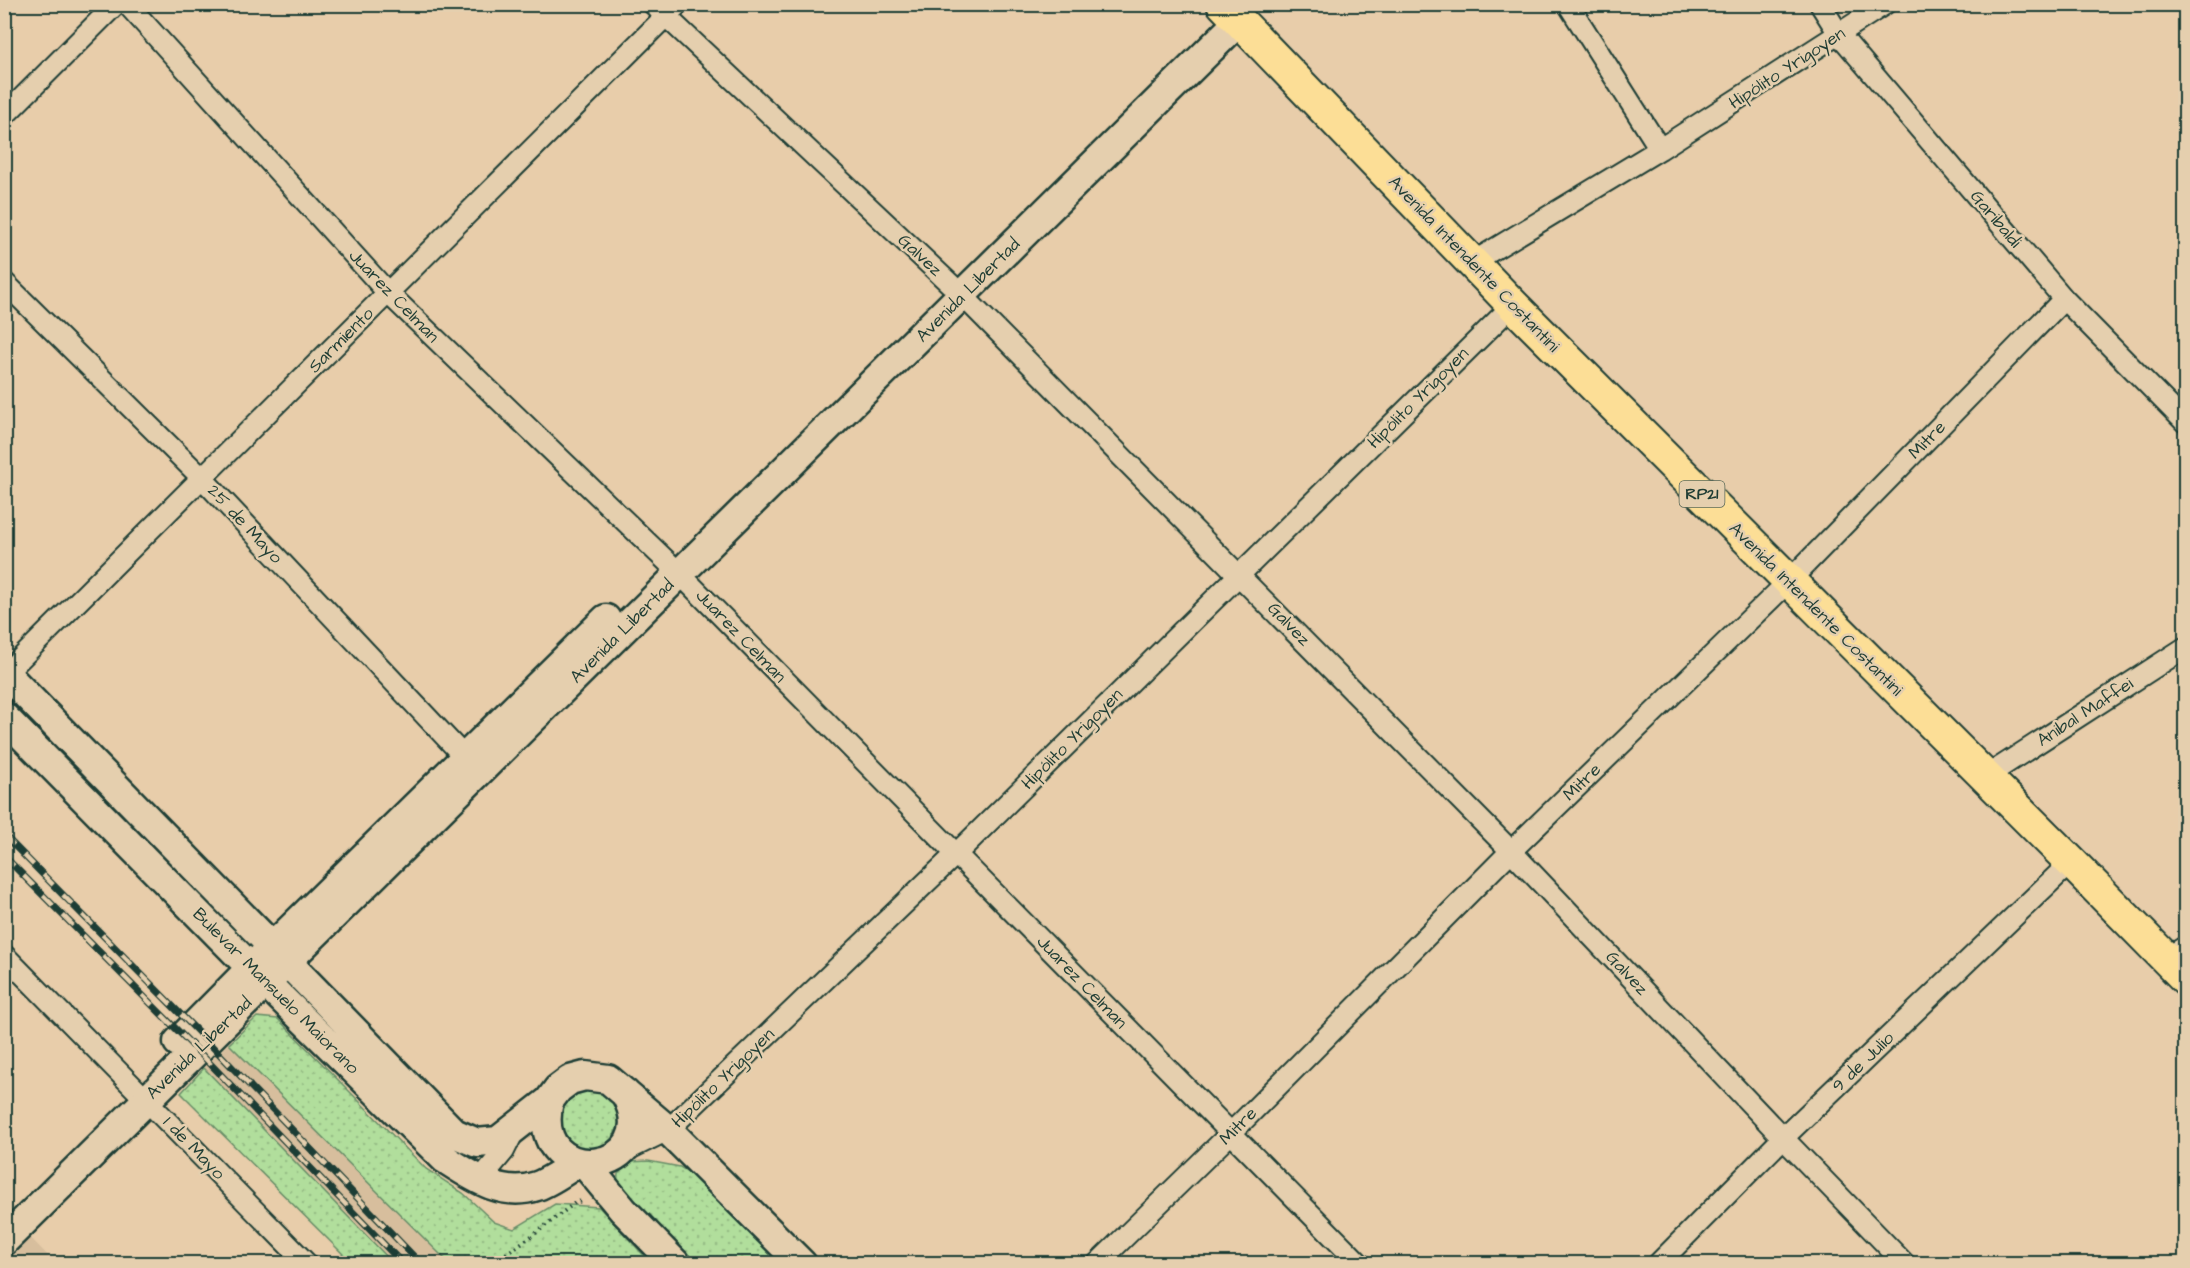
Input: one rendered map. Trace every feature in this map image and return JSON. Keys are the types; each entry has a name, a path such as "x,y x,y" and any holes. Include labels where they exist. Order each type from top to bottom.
{"main road":[{"name":"Avenida Libertad","path":"4,1240 141,1094 259,975 956,289 1230,12"},
{"name":"Avenida Intendente Costantini","path":"1230,12 1513,305 2071,862 2179,961"},
{"name":"Bulevar Mansuelo Maiorano","path":"5,673 454,1133 477,1143 498,1142 549,1101 558,1089 570,1080 585,1076 608,1079 668,1130 802,1263"},
{"name":"Bulevar Mansuelo Maiorano","path":"4,717 259,975 446,1159 479,1181 497,1187 522,1188 538,1186 581,1163 606,1161 617,1155"},
{"path":"617,1155 630,1139 634,1119 632,1105 625,1093"},
{"name":"Avenida Libertad","path":"4,1215 141,1094"},
{"path":"549,1101 546,1116 547,1131 554,1145 565,1156 581,1163 676,1263"},
{"path":"538,1186 578,1184 611,1197"}],"street":[{"path":"4,116 116,4"},
{"name":"Juarez Celman","path":"127,4 388,293 673,567 1230,1134 1360,1263"},
{"path":"1569,4 1659,149"},
{"name":"Garibaldi","path":"1820,4 1839,34 2064,298 2186,423"},
{"name":"Hipólito Yrigoyen","path":"1473,262 1659,149 1885,4"},
{"name":"Sarmiento","path":"5,673 388,293 665,9"},
{"name":"Galvez","path":"665,9 956,289 1239,574 1511,851 1905,1263"},
{"name":"25 de Mayo","path":"4,282 202,478 472,765"},
{"name":"Mitre","path":"1097,1263 1230,1134 1511,851 1789,581 2064,298"},
{"name":"Hipólito Yrigoyen","path":"617,1155 668,1130 956,854 1513,305"},
{"name":"Anibal Maffei","path":"1985,777 2186,647"},
{"name":"9 de Julio","path":"1658,1263 1784,1138 2071,862"},
{"name":"1 de Mayo","path":"4,955 307,1263"},
{"path":"479,1181 504,1151 516,1128"}],"path":[{"path":"491,1263 536,1233 576,1202 611,1197"}],"shaded area":[{"path":"229,1044 449,1263 393,1263 204,1068"},
{"path":"27,1234 55,1263 5,1263 4,1254"}],"green space":[{"path":"257,1017 278,1019 426,1169 463,1193 494,1222 514,1229 555,1204 599,1207 651,1263 449,1263 229,1044"},
{"path":"204,1068 393,1263 352,1263 181,1093"},
{"path":"599,1089 613,1099 619,1120 612,1138 597,1149 587,1150 577,1147 562,1135 559,1108 570,1092"},
{"path":"648,1161 680,1167 705,1182 788,1263 686,1263 617,1189 618,1174 630,1162"}],"railway":[{"path":"4,835 207,1041 421,1264"},
{"path":"4,856 197,1050 403,1264"}]}
